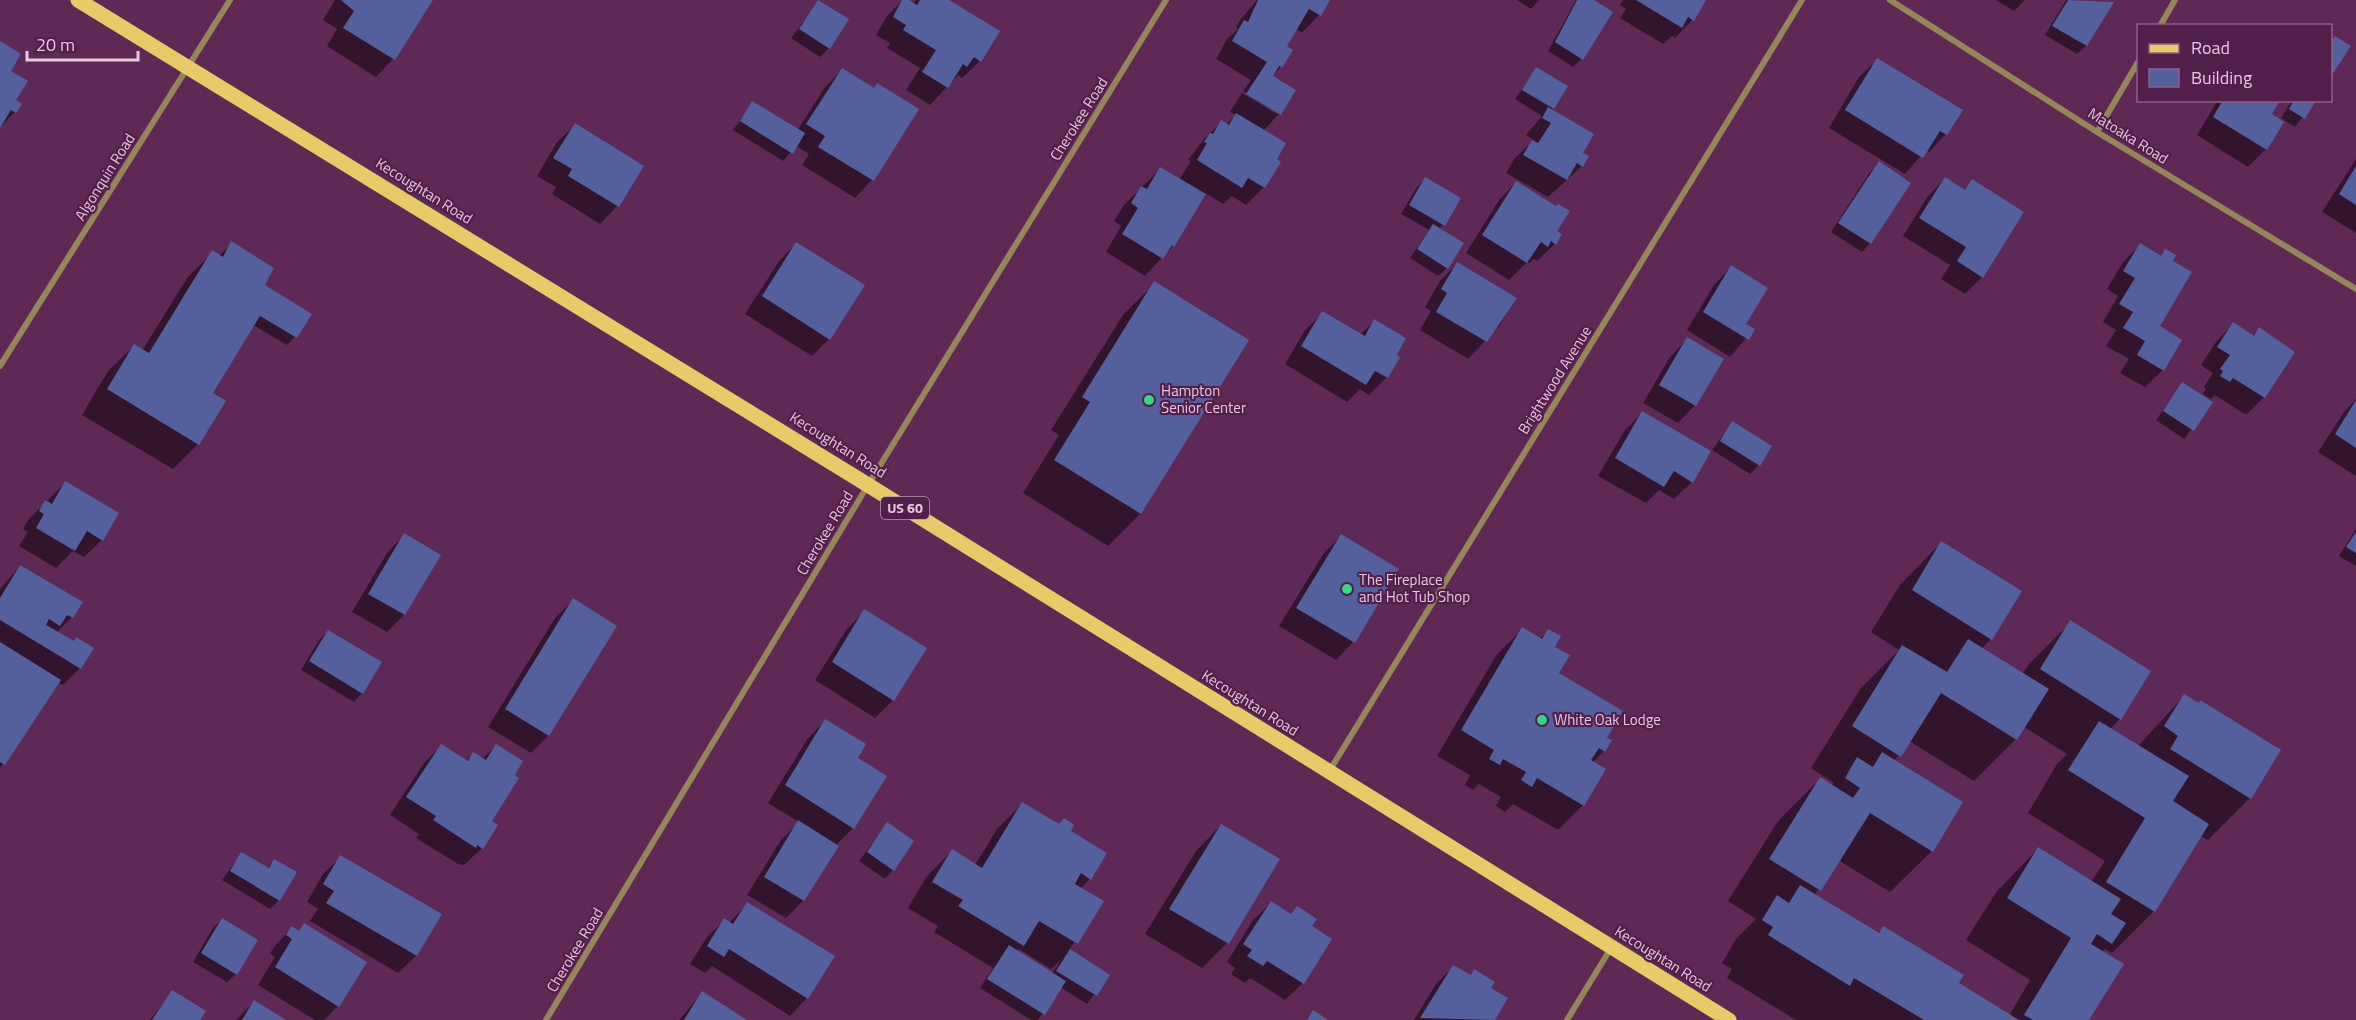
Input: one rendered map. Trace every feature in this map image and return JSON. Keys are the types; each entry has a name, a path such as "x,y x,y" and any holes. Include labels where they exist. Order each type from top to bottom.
{"main road":[{"name":"Kecoughtan Road","path":"78,0 868,485 1328,773 1729,1020"}],"street":[{"name":"Algonquin Road","path":"0,366 230,0"},
{"name":"Cherokee Road","path":"546,1020 868,485 1166,0"},
{"name":"Brightwood Avenue","path":"1328,773 1802,0"},
{"name":"Matoaka Road","path":"1890,0 2097,132 2356,290"},
{"path":"2161,24 2175,0"},
{"path":"2097,132 2137,65"},
{"path":"1567,1020 1611,948"}],"building":[{"path":"341,0 433,0 395,60 343,28 354,11"},
{"path":"818,0 849,19 830,49 799,29"},
{"path":"902,0 909,0 917,5 920,0 949,0 1000,31 981,62 974,57 967,67 963,64 948,88 922,72 936,50 903,30 906,25 893,17"},
{"path":"1258,0 1330,0 1321,16 1309,9 1287,46 1293,50 1282,68 1279,66 1273,76 1296,90 1281,115 1246,94 1267,62 1232,41 1244,20 1248,22"},
{"path":"1577,0 1594,0 1613,12 1583,60 1555,42"},
{"path":"1636,0 1706,0 1694,21 1688,17 1682,28"},
{"path":"2068,0 2114,2 2087,46 2052,26"},
{"path":"2335,36 2351,46 2332,75 2332,40"},
{"path":"0,41 21,54 11,71 28,81 16,100 22,104 16,113 11,110 0,128"},
{"path":"1877,58 1963,110 1947,135 1940,131 1923,158 1845,110"},
{"path":"1536,67 1568,86 1554,109 1522,90"},
{"path":"842,68 874,88 877,83 919,109 874,181 818,147 825,136 806,124"},
{"path":"752,101 805,133 793,154 740,121"},
{"path":"2222,102 2279,102 2272,114 2284,122 2267,150 2213,117"},
{"path":"2293,102 2315,102 2305,119 2289,109"},
{"path":"1548,107 1594,134 1583,153 1589,156 1583,167 1577,163 1567,180 1523,155 1532,140 1538,143 1551,123 1542,118"},
{"path":"1236,113 1286,143 1277,159 1281,162 1265,188 1248,178 1242,188 1197,160 1210,133 1213,134 1221,120 1229,125"},
{"path":"575,123 644,166 619,207 568,176 572,169 553,158"},
{"path":"1879,161 1911,183 1871,244 1838,223"},
{"path":"2356,166 2356,205 2339,194"},
{"path":"1160,167 1206,194 1174,247 1172,245 1163,259 1122,234 1138,208 1131,203 1141,186 1147,189"},
{"path":"1425,177 1461,198 1445,226 1409,205"},
{"path":"1945,177 1965,190 1972,179 2024,212 1983,278 1957,261 1966,247 1919,218"},
{"path":"1516,181 1556,206 1558,204 1570,211 1557,231 1562,234 1556,245 1551,241 1548,247 1541,242 1527,263 1482,235"},
{"path":"1433,224 1464,243 1448,269 1417,249"},
{"path":"231,241 274,268 265,285 312,314 297,338 260,316 213,393 226,401 199,445 107,389 134,344 149,353 212,250 223,257"},
{"path":"796,242 865,285 830,340 762,296"},
{"path":"2140,243 2161,256 2165,249 2176,255 2173,261 2192,272 2160,326 2182,340 2164,371 2137,355 2145,341 2123,328 2133,312 2119,304 2135,278 2123,271"},
{"path":"1457,262 1517,298 1487,342 1436,312 1447,293 1441,289"},
{"path":"1731,265 1768,288 1746,324 1755,329 1749,340 1703,312"},
{"name":"Hampton Senior Center","path":"1154,281 1249,340 1141,514 1054,460 1090,402 1082,397"},
{"path":"1322,311 1365,336 1374,319 1406,338 1397,355 1400,357 1388,378 1375,371 1366,385 1301,346"},
{"path":"2233,322 2254,336 2259,327 2295,352 2265,398 2233,378 2230,382 2220,376 2223,371 2220,369 2230,355 2217,347"},
{"path":"1687,337 1724,359 1696,406 1659,385"},
{"path":"2182,382 2213,402 2194,431 2163,411"},
{"path":"2356,400 2356,448 2335,434"},
{"path":"1642,411 1711,451 1693,483 1674,471 1664,487 1615,458"},
{"path":"1732,421 1772,446 1760,466 1720,441"},
{"path":"65,481 119,513 103,541 87,531 75,551 36,528 44,514 39,511 45,500 52,504"},
{"path":"2356,532 2356,553 2346,547"},
{"path":"404,533 441,555 405,615 368,594"},
{"name":"The Fireplace and Hot Tub Shop","path":"1341,534 1399,569 1355,643 1296,608"},
{"path":"1941,541 2022,591 1992,640 1912,590"},
{"path":"20,565 83,602 73,618 67,615 60,626 49,619 46,625 74,641 76,637 94,648 81,669 0,620 0,598"},
{"path":"573,598 617,626 549,736 505,709"},
{"path":"864,609 927,648 894,701 832,662"},
{"path":"2070,620 2151,671 2121,720 2040,669"},
{"name":"White Oak Lodge","path":"1522,627 1542,639 1548,629 1561,636 1555,647 1570,655 1559,673 1623,711 1607,738 1612,740 1605,752 1599,748 1591,760 1606,769 1584,806 1537,778 1532,787 1521,780 1526,772 1503,759 1500,765 1489,759 1494,750 1461,730"},
{"path":"328,630 382,662 363,694 309,661"},
{"path":"1968,639 2049,689 2017,740 1941,693 1901,757 1852,726 1902,645 1947,672"},
{"path":"0,642 61,680 5,765 0,762"},
{"path":"2184,694 2199,703 2200,700 2281,750 2251,799 2170,749 2178,736 2164,726"},
{"path":"825,719 866,744 858,758 887,776 854,829 785,785"},
{"path":"2099,721 2189,776 2173,801 2209,824 2155,912 2106,882 2145,818 2068,770"},
{"path":"441,744 468,761 473,752 486,760 496,744 523,761 515,775 519,778 492,821 498,825 483,849 477,845 476,848 433,820 436,816 406,797"},
{"path":"1882,752 1963,802 1933,852 1870,813 1821,891 1769,859 1820,777 1853,798 1860,788 1845,778 1857,757 1873,767"},
{"path":"1022,802 1059,824 1064,818 1074,825 1071,831 1107,853 1091,880 1081,873 1075,884 1104,901 1078,944 1039,921 1024,946 958,906 963,900 932,882 952,849 982,868"},
{"path":"798,820 839,846 804,901 764,877"},
{"path":"887,822 914,841 894,871 867,852"},
{"path":"1221,824 1280,859 1229,944 1169,909"},
{"path":"2038,847 2121,899 2111,914 2126,923 2112,944 2097,934 2091,944 2124,964 2089,1020 2033,1020 2024,1015 2071,938 2007,898"},
{"path":"241,852 269,868 274,859 297,872 280,901 230,871"},
{"path":"340,855 442,914 417,956 326,903 334,891 323,884"},
{"path":"1800,885 1879,933 1883,926 1964,975 1959,983 2019,1020 1924,1020 1854,978 1850,986 1768,935 1773,927 1762,920 1777,895 1789,903"},
{"path":"1271,901 1291,914 1297,906 1317,919 1312,926 1332,939 1304,984 1267,961 1263,966 1247,956 1252,950 1243,944"},
{"path":"747,902 835,956 808,999 729,949 724,957 707,946 724,918 733,924"},
{"path":"222,918 258,940 237,975 201,953"},
{"path":"304,923 367,962 339,1007 275,967 292,939 286,935 292,926 299,931"},
{"path":"1009,945 1066,981 1045,1015 987,979"},
{"path":"1070,949 1110,975 1097,996 1056,971"},
{"path":"1453,965 1471,975 1474,969 1495,982 1491,988 1508,998 1495,1020 1420,1018"},
{"path":"172,990 206,1011 200,1020 152,1020"},
{"path":"702,991 747,1020 684,1020"},
{"path":"254,1000 286,1020 242,1020"},
{"path":"1313,1010 1328,1020 1307,1020"}],"place":[{"name":"Hampton Senior Center","path":"1149,400"},
{"name":"The Fireplace and Hot Tub Shop","path":"1347,589"},
{"name":"White Oak Lodge","path":"1542,720"}]}
